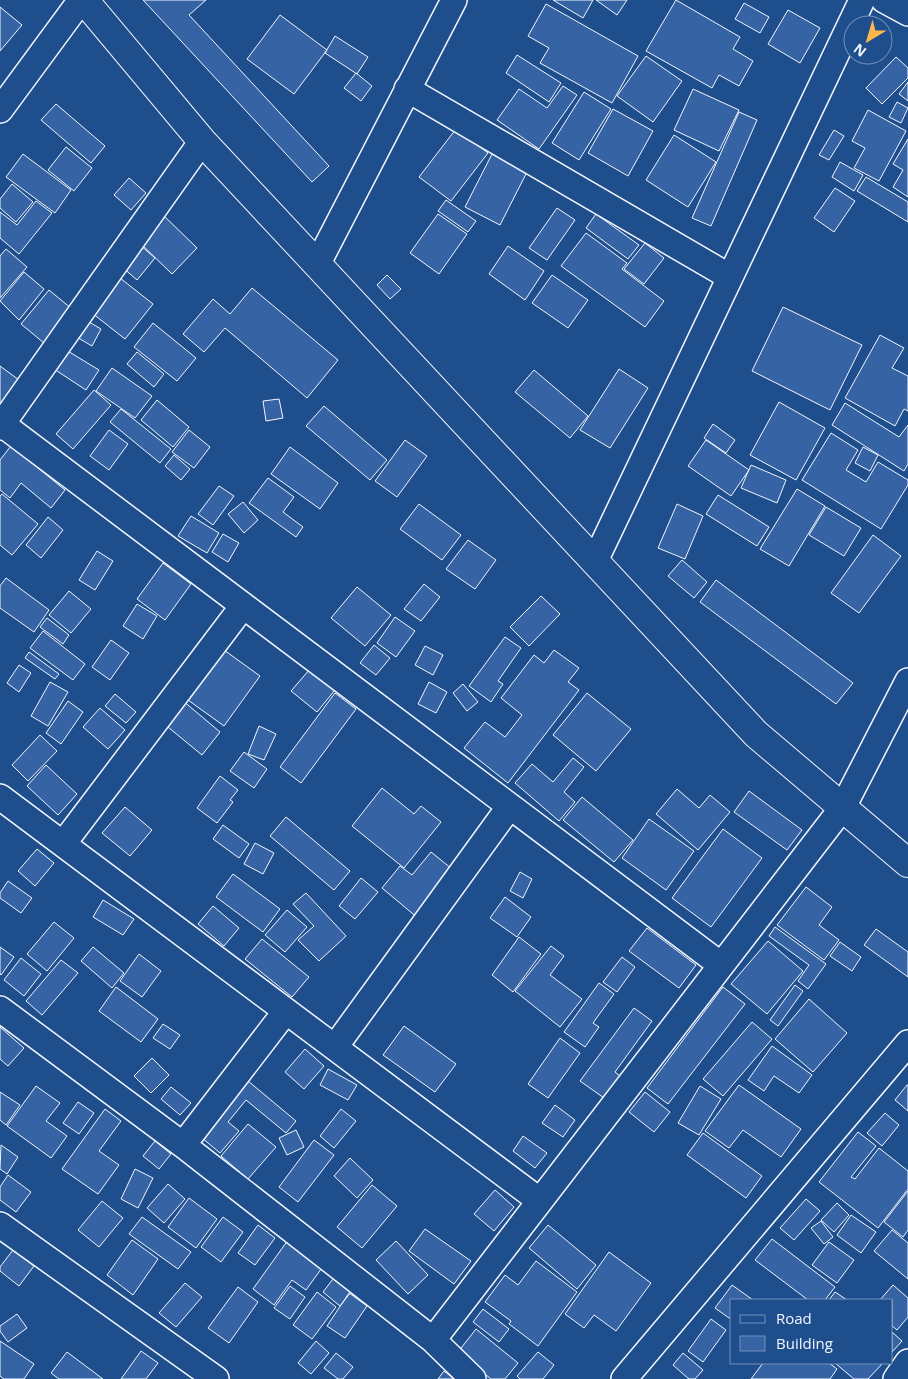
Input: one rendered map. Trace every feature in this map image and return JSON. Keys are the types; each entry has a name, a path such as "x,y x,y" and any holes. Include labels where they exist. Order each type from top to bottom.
{"street":[{"path":"0,110 82,0 202,141 756,734 908,863"},
{"path":"318,263 454,0"},
{"path":"595,561 862,0"},
{"path":"884,0 908,13"},
{"path":"407,89 730,277"},
{"path":"202,141 1,426 721,965"},
{"path":"63,844 243,606"},
{"path":"433,1340 843,807 908,681"},
{"path":"0,797 540,1201"},
{"path":"334,1046 510,806"},
{"path":"0,1009 183,1145 433,1340 474,1379"},
{"path":"183,1145 286,1011"},
{"path":"624,1379 908,1043"},
{"path":"0,1224 216,1379"},
{"path":"896,1379 908,1362"}],"building":[{"path":"143,0 206,0 189,15 329,166 312,182"},
{"path":"553,0 593,0 583,18"},
{"path":"596,0 627,0 617,15"},
{"path":"676,0 740,37 733,49 753,61 739,86 719,75 712,88 646,51"},
{"path":"744,3 769,17 760,33 735,19"},
{"path":"546,4 638,56 612,103 540,63 549,48 528,36"},
{"path":"0,7 22,25 0,51"},
{"path":"788,10 820,28 800,63 768,44"},
{"path":"280,15 327,50 294,94 247,59"},
{"path":"335,36 368,57 357,74 325,53"},
{"path":"517,55 561,83 549,102 506,73"},
{"path":"646,56 682,81 653,122 617,96"},
{"path":"896,57 908,68 908,78 882,104 866,88 888,65 893,65 893,60"},
{"path":"356,73 372,86 361,101 344,88"},
{"path":"908,82 908,101 899,94"},
{"path":"563,86 577,95 539,149 497,120 519,89 547,108"},
{"path":"693,89 739,110 719,151 674,130"},
{"path":"584,92 611,109 579,160 552,143"},
{"path":"897,102 908,108 901,123 889,117"},
{"path":"56,104 105,146 91,163 41,120"},
{"path":"613,109 653,131 628,176 588,153"},
{"path":"868,110 906,131 879,181 854,168 865,148 852,141"},
{"path":"739,112 757,120 711,226 692,218"},
{"path":"456,129 488,153 451,201 419,177"},
{"path":"834,130 844,136 829,160 819,155"},
{"path":"674,135 716,162 688,207 646,180"},
{"path":"908,139 908,197 893,187 903,170 893,164"},
{"path":"66,147 92,168 74,191 48,170"},
{"path":"23,154 71,190 55,213 6,177"},
{"path":"492,154 527,172 500,225 465,207"},
{"path":"840,162 863,175 854,191 832,177"},
{"path":"866,177 908,202 908,222 857,191"},
{"path":"129,178 146,193 131,210 114,195"},
{"path":"12,184 33,202 16,222 0,208 0,199"},
{"path":"835,188 855,201 834,232 814,218"},
{"path":"446,200 476,221 468,232 438,211"},
{"path":"36,201 52,213 19,254 0,238 0,212 17,225"},
{"path":"557,208 575,220 547,260 529,248"},
{"path":"162,214 197,248 172,274 137,240"},
{"path":"438,214 467,234 439,274 410,253"},
{"path":"596,214 639,245 628,259 586,228"},
{"path":"586,233 627,263 622,269 664,301 645,327 561,266"},
{"path":"645,243 664,258 644,284 624,269"},
{"path":"140,245 155,258 137,280 122,267"},
{"path":"508,246 544,271 525,300 489,274"},
{"path":"6,249 27,267 0,298 0,256"},
{"path":"24,272 44,289 19,320 0,301"},
{"path":"387,275 401,289 390,299 377,285"},
{"path":"552,275 588,300 568,328 532,303"},
{"path":"120,278 153,304 125,339 92,313"},
{"path":"252,288 338,360 307,398 225,328 204,352 183,334 213,299 230,314"},
{"path":"49,290 72,309 44,343 21,324"},
{"path":"783,307 862,345 830,410 752,371"},
{"path":"84,319 101,329 92,346 75,336"},
{"path":"153,323 196,358 177,381 134,347"},
{"path":"880,335 904,348 892,368 908,376 908,411 904,409 895,426 845,398"},
{"path":"66,350 99,370 86,390 54,369"},
{"path":"137,352 164,374 154,387 127,364"},
{"path":"0,366 19,380 0,406"},
{"path":"112,368 152,396 135,418 96,391"},
{"path":"619,369 648,388 610,448 580,430"},
{"path":"534,370 588,416 570,438 515,392"},
{"path":"94,390 111,405 73,449 56,434"},
{"path":"279,399 283,418 266,421 263,401"},
{"path":"157,400 189,427 173,447 141,420"},
{"path":"779,402 825,428 796,480 750,455"},
{"path":"845,403 899,437 908,425 908,464 904,471 832,425"},
{"path":"324,406 387,460 370,480 306,426"},
{"path":"121,409 171,449 160,463 110,422"},
{"path":"713,424 735,440 726,453 704,438"},
{"path":"109,430 128,444 109,470 90,456"},
{"path":"189,430 210,447 194,468 172,452"},
{"path":"831,433 858,450 846,470 866,482 878,462 908,480 908,485 881,529 802,480"},
{"path":"405,440 427,456 397,497 375,481"},
{"path":"706,440 749,470 731,496 688,466"},
{"path":"11,446 65,490 51,508 21,483 10,498 0,490 0,460"},
{"path":"290,447 338,483 320,509 271,474"},
{"path":"863,447 878,455 870,471 855,463"},
{"path":"174,455 190,469 181,480 165,466"},
{"path":"751,465 786,480 777,503 741,488"},
{"path":"268,478 294,497 283,512 303,527 296,537 249,503"},
{"path":"219,486 234,496 213,525 198,514"},
{"path":"797,489 825,506 789,566 760,549"},
{"path":"2,494 38,524 12,555 0,545 0,496"},
{"path":"718,495 769,527 757,546 706,514"},
{"path":"243,502 258,520 244,533 228,514"},
{"path":"419,504 461,535 442,560 400,529"},
{"path":"677,504 703,516 685,559 658,548"},
{"path":"826,507 861,528 844,556 809,535"},
{"path":"191,516 219,533 207,553 178,536"},
{"path":"48,517 63,530 41,558 26,545"},
{"path":"223,534 239,543 228,562 212,552"},
{"path":"873,535 901,556 859,613 831,593"},
{"path":"468,540 496,560 475,589 446,569"},
{"path":"97,551 113,561 95,590 79,580"},
{"path":"682,560 707,582 694,598 668,576"},
{"path":"163,563 191,584 165,620 137,599"},
{"path":"6,578 49,610 34,632 0,608 0,586"},
{"path":"716,580 853,683 836,704 700,602"},
{"path":"424,584 440,597 421,621 404,609"},
{"path":"357,587 391,615 365,646 331,618"},
{"path":"69,591 91,609 71,633 49,615"},
{"path":"541,596 560,614 529,646 510,627"},
{"path":"137,604 157,616 143,639 123,626"},
{"path":"395,617 415,631 396,657 377,643"},
{"path":"47,618 69,635 63,644 40,627"},
{"path":"43,631 85,664 73,680 30,648"},
{"path":"505,637 521,648 498,681 503,684 491,702 469,686"},
{"path":"111,640 129,653 110,680 92,667"},
{"path":"374,645 390,658 376,675 360,663"},
{"path":"425,646 443,655 433,675 415,665"},
{"path":"224,650 260,676 224,726 188,700"},
{"path":"554,650 579,668 568,682 579,690 508,783 464,748 485,722 505,737 522,715 501,698 534,655 544,663"},
{"path":"29,652 59,674 55,679 25,658"},
{"path":"19,665 31,673 19,692 7,683"},
{"path":"310,669 335,690 317,712 291,691"},
{"path":"50,682 68,692 48,726 31,716"},
{"path":"429,682 447,692 436,713 418,704"},
{"path":"463,684 478,702 467,711 453,693"},
{"path":"335,693 356,709 301,783 280,767"},
{"path":"587,693 631,729 596,771 553,735"},
{"path":"115,694 136,712 126,723 105,706"},
{"path":"182,700 220,732 202,755 163,723"},
{"path":"68,701 83,712 61,744 46,733"},
{"path":"100,708 125,730 108,749 83,727"},
{"path":"259,726 276,734 264,760 248,754"},
{"path":"40,735 57,751 28,781 12,765"},
{"path":"244,752 267,769 254,788 230,771"},
{"path":"573,758 584,767 564,792 575,802 559,821 515,783 532,764 553,782"},
{"path":"46,765 77,794 58,815 27,786"},
{"path":"220,776 238,790 230,800 233,802 217,823 197,808"},
{"path":"382,788 414,814 421,806 441,822 404,868 352,826"},
{"path":"677,789 699,808 710,795 730,812 698,850 656,814"},
{"path":"749,791 802,830 787,850 734,812"},
{"path":"582,797 633,840 614,862 563,820"},
{"path":"125,807 152,830 130,856 102,833"},
{"path":"286,817 350,871 334,890 270,836"},
{"path":"649,819 694,851 666,890 622,858"},
{"path":"223,825 249,844 239,858 213,839"},
{"path":"723,829 762,858 711,927 672,898"},
{"path":"255,843 274,853 263,874 244,864"},
{"path":"37,849 54,863 35,886 18,871"},
{"path":"431,852 457,873 419,919 382,888 400,866 412,875"},
{"path":"520,872 532,879 523,898 510,891"},
{"path":"233,874 280,909 263,932 216,897"},
{"path":"361,878 378,892 355,919 339,906"},
{"path":"8,881 32,898 21,913 0,898 0,893"},
{"path":"806,887 832,907 819,925 839,940 824,960 777,925"},
{"path":"306,893 346,936 319,961 298,940 314,926 293,904"},
{"path":"505,897 531,917 517,937 490,918"},
{"path":"103,900 134,919 123,935 93,917"},
{"path":"213,906 239,928 224,946 198,924"},
{"path":"287,910 307,927 285,952 265,935"},
{"path":"54,922 74,938 47,971 27,954"},
{"path":"775,927 826,964 808,989 798,981 809,965 769,936"},
{"path":"647,928 696,965 679,988 629,951"},
{"path":"876,929 908,952 908,977 864,945"},
{"path":"519,937 541,954 513,992 492,975"},
{"path":"262,939 309,977 292,997 245,959"},
{"path":"768,941 803,971 767,1014 731,984"},
{"path":"840,942 861,957 852,971 830,956"},
{"path":"551,946 564,956 550,975 582,999 560,1027 515,991"},
{"path":"0,947 14,957 1,975 0,974"},
{"path":"93,947 124,973 112,988 81,961"},
{"path":"139,954 161,971 142,997 120,981"},
{"path":"622,957 635,967 617,992 603,982"},
{"path":"21,958 41,974 24,996 4,980"},
{"path":"61,960 78,973 42,1015 26,1001"},
{"path":"599,983 614,994 593,1023 599,1027 585,1047 564,1032"},
{"path":"795,985 803,991 778,1026 770,1020"},
{"path":"116,987 158,1019 141,1042 99,1011"},
{"path":"723,987 745,1004 668,1104 647,1088"},
{"path":"809,999 847,1033 813,1072 775,1039"},
{"path":"634,1008 652,1021 615,1072 620,1076 604,1098 580,1081"},
{"path":"752,1022 772,1039 723,1096 703,1079"},
{"path":"163,1024 180,1035 170,1049 153,1038"},
{"path":"404,1026 456,1064 435,1092 383,1055"},
{"path":"0,1027 24,1048 8,1066 0,1059"},
{"path":"560,1038 580,1053 548,1098 528,1084"},
{"path":"772,1046 812,1075 799,1093 774,1076 764,1091 748,1080"},
{"path":"305,1049 324,1066 304,1089 285,1072"},
{"path":"152,1058 169,1075 151,1093 134,1076"},
{"path":"328,1069 357,1085 348,1100 320,1085"},
{"path":"242,1076 296,1121 286,1133 246,1100 228,1122 239,1131 220,1153 195,1132"},
{"path":"739,1085 801,1129 781,1157 743,1130 729,1148 705,1131"},
{"path":"908,1085 908,1111 895,1100"},
{"path":"36,1086 60,1103 46,1121 67,1136 51,1158 7,1126"},
{"path":"700,1086 721,1099 699,1135 678,1123"},
{"path":"171,1087 191,1103 180,1115 161,1099"},
{"path":"0,1092 20,1105 6,1125 0,1120"},
{"path":"645,1092 670,1112 654,1132 629,1112"},
{"path":"78,1102 94,1113 79,1134 63,1123"},
{"path":"555,1105 575,1120 563,1137 542,1123"},
{"path":"105,1109 121,1121 99,1151 119,1165 98,1194 62,1169"},
{"path":"341,1109 356,1121 334,1148 320,1136"},
{"path":"885,1113 899,1125 882,1146 867,1133"},
{"path":"248,1124 276,1147 248,1179 221,1156"},
{"path":"296,1130 304,1147 287,1155 279,1138"},
{"path":"858,1132 876,1146 851,1177 855,1179 879,1148 908,1171 908,1189 878,1228 819,1182"},
{"path":"703,1133 762,1176 746,1198 687,1155"},
{"path":"523,1136 547,1153 535,1168 513,1151"},
{"path":"314,1140 334,1155 298,1202 279,1187"},
{"path":"155,1141 171,1154 159,1169 143,1156"},
{"path":"1,1145 18,1157 7,1174 0,1169"},
{"path":"350,1158 373,1180 357,1198 334,1176"},
{"path":"135,1169 153,1178 138,1208 121,1199"},
{"path":"8,1175 31,1192 16,1212 0,1200 0,1187"},
{"path":"168,1184 185,1199 164,1223 147,1208"},
{"path":"372,1185 397,1206 362,1248 337,1227"},
{"path":"495,1190 514,1207 494,1231 474,1214"},
{"path":"908,1191 908,1230 903,1237 884,1222"},
{"path":"189,1198 217,1219 196,1248 168,1227"},
{"path":"806,1199 820,1211 794,1240 780,1228"},
{"path":"102,1201 123,1218 99,1247 78,1230"},
{"path":"837,1203 849,1215 834,1232 821,1220"},
{"path":"851,1215 876,1232 861,1253 837,1235"},
{"path":"142,1217 191,1252 178,1269 129,1234"},
{"path":"223,1217 243,1232 221,1262 201,1247"},
{"path":"821,1221 833,1237 824,1244 811,1228"},
{"path":"258,1225 275,1238 255,1265 238,1253"},
{"path":"548,1225 596,1265 577,1289 529,1248"},
{"path":"425,1229 471,1261 454,1284 409,1251"},
{"path":"892,1230 908,1243 908,1279 874,1251"},
{"path":"772,1239 835,1287 826,1299 807,1299 755,1260"},
{"path":"132,1240 158,1259 133,1295 107,1275"},
{"path":"288,1240 324,1265 306,1290 292,1280 274,1305 253,1289"},
{"path":"396,1241 428,1275 408,1294 376,1260"},
{"path":"829,1242 854,1260 837,1283 812,1265"},
{"path":"13,1250 34,1266 19,1286 0,1271 0,1267"},
{"path":"609,1252 651,1283 616,1331 594,1315 584,1328 565,1314"},
{"path":"536,1261 577,1292 538,1346 509,1324 511,1321 485,1302 505,1275 518,1285"},
{"path":"333,1279 351,1292 340,1306 323,1292"},
{"path":"185,1283 202,1297 176,1327 159,1313"},
{"path":"732,1285 752,1299 730,1299 730,1319 715,1308"},
{"path":"893,1285 908,1298 908,1317 897,1330 893,1327 893,1299 881,1299"},
{"path":"290,1286 305,1297 290,1319 274,1308"},
{"path":"238,1287 258,1302 229,1343 208,1328"},
{"path":"317,1292 336,1307 312,1339 293,1325"},
{"path":"835,1292 846,1299 830,1299"},
{"path":"349,1293 367,1306 345,1338 327,1326"},
{"path":"483,1309 509,1329 499,1342 473,1322"},
{"path":"17,1314 27,1328 8,1342 0,1331 0,1326"},
{"path":"711,1319 726,1330 703,1362 688,1351"},
{"path":"476,1329 518,1363 505,1379 491,1379 458,1352"},
{"path":"893,1333 902,1341 893,1351"},
{"path":"0,1341 34,1364 24,1379 4,1379 0,1376"},
{"path":"316,1341 329,1353 311,1374 298,1363"},
{"path":"141,1351 158,1363 146,1379 121,1379"},
{"path":"67,1352 103,1379 59,1379 51,1373"},
{"path":"538,1352 554,1365 543,1379 520,1379 517,1376"},
{"path":"336,1353 353,1367 343,1379 338,1379 324,1368"},
{"path":"683,1353 703,1370 695,1379 689,1379 673,1365"},
{"path":"762,1364 830,1364 837,1369 830,1379 751,1379"},
{"path":"836,1364 882,1364 868,1379 854,1379"},
{"path":"444,1371 454,1379 438,1379"}]}
